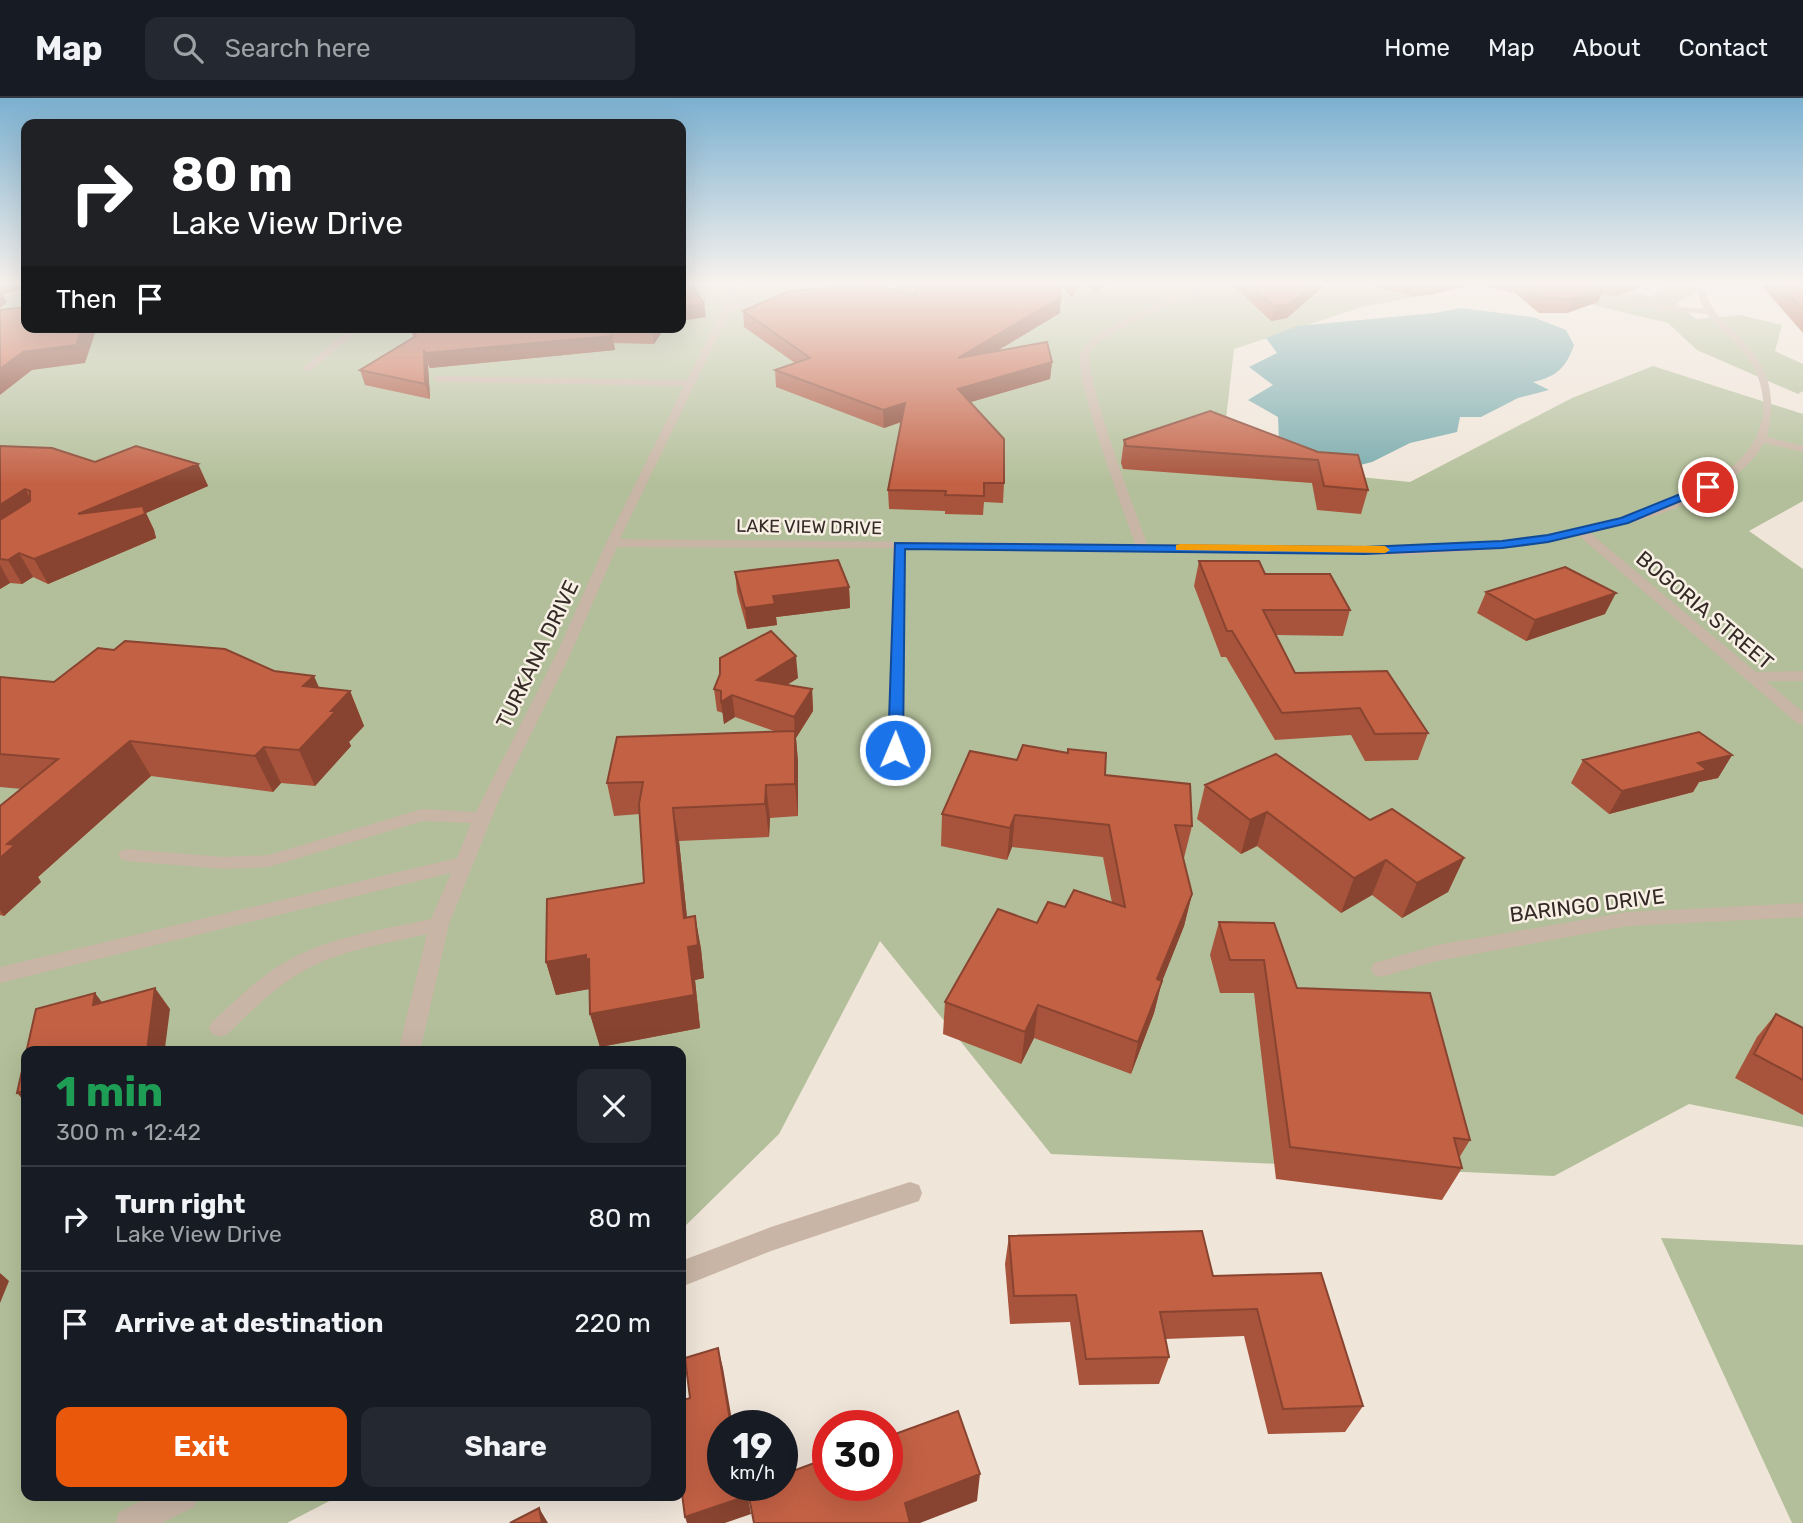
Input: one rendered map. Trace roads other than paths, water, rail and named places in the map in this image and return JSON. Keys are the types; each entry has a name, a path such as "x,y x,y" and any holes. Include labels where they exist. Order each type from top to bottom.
{"street":[{"path":"307,369 328,352"},
{"name":"TURKANA DRIVE","path":"410,1046 439,924 483,818 538,701 565,653 612,544 705,352"},
{"path":"1087,352 1088,383 1142,547"},
{"name":"LAKE VIEW DRIVE","path":"612,544 1365,550 1502,544 1580,531 1624,521 1690,496 1746,465 1761,439 1769,400 1766,382 1747,352"},
{"path":"437,379 690,383"},
{"path":"1761,439 1803,449"},
{"name":"BOGORIA STREET","path":"1580,531 1803,720"},
{"path":"895,750 899,545"},
{"path":"1752,677 1803,676"},
{"path":"127,855 224,863 269,861 422,815 483,818"},
{"path":"0,975 464,863"},
{"name":"BARINGO DRIVE","path":"1381,969 1461,947 1628,919 1803,911"},
{"path":"220,1028 282,974 303,962 334,950 439,924"},
{"path":"686,1272 771,1239 910,1193"},
{"path":"130,1523 173,1501"}],"water":[{"path":"1571,352 1559,370 1533,382 1549,390 1518,398 1481,417 1460,417 1457,432 1410,443 1372,462 1333,472 1279,442 1278,417 1248,400 1273,385 1249,367 1277,353"}]}
